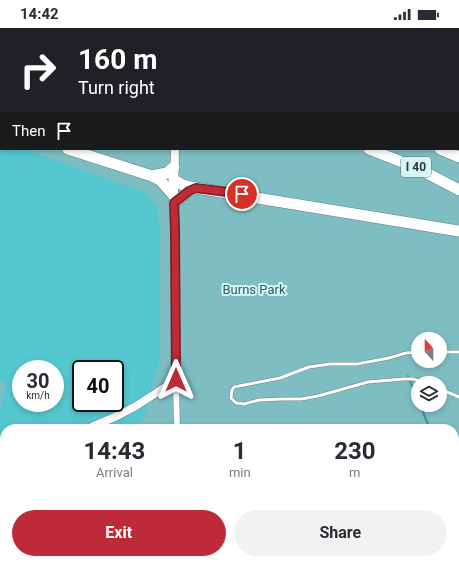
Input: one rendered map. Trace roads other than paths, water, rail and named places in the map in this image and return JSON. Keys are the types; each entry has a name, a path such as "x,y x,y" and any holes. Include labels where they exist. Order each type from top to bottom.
{"highway":[{"path":"71,150 152,176 160,180 174,200 196,188"},
{"name":"I 40","path":"372,150 417,168 459,190"},
{"name":"I 40","path":"442,150 459,157"},
{"path":"152,176 167,173 174,168"},
{"path":"174,180 183,185 196,188 459,231"}],"street":[{"path":"175,150 174,200 177,424"},
{"path":"99,424 136,406 176,380"}],"lane":[{"path":"447,352 459,352"},
{"path":"411,353 357,364 330,364 309,367 280,378 239,386 232,390 231,394 233,401 240,404 259,400 301,399 318,396 368,382 411,379"},
{"path":"447,392 459,397"}],"waterway":[{"path":"408,376 411,383"},
{"path":"423,412 428,424"}],"park label":[{"name":"Burns Park","path":"254,289"}]}
